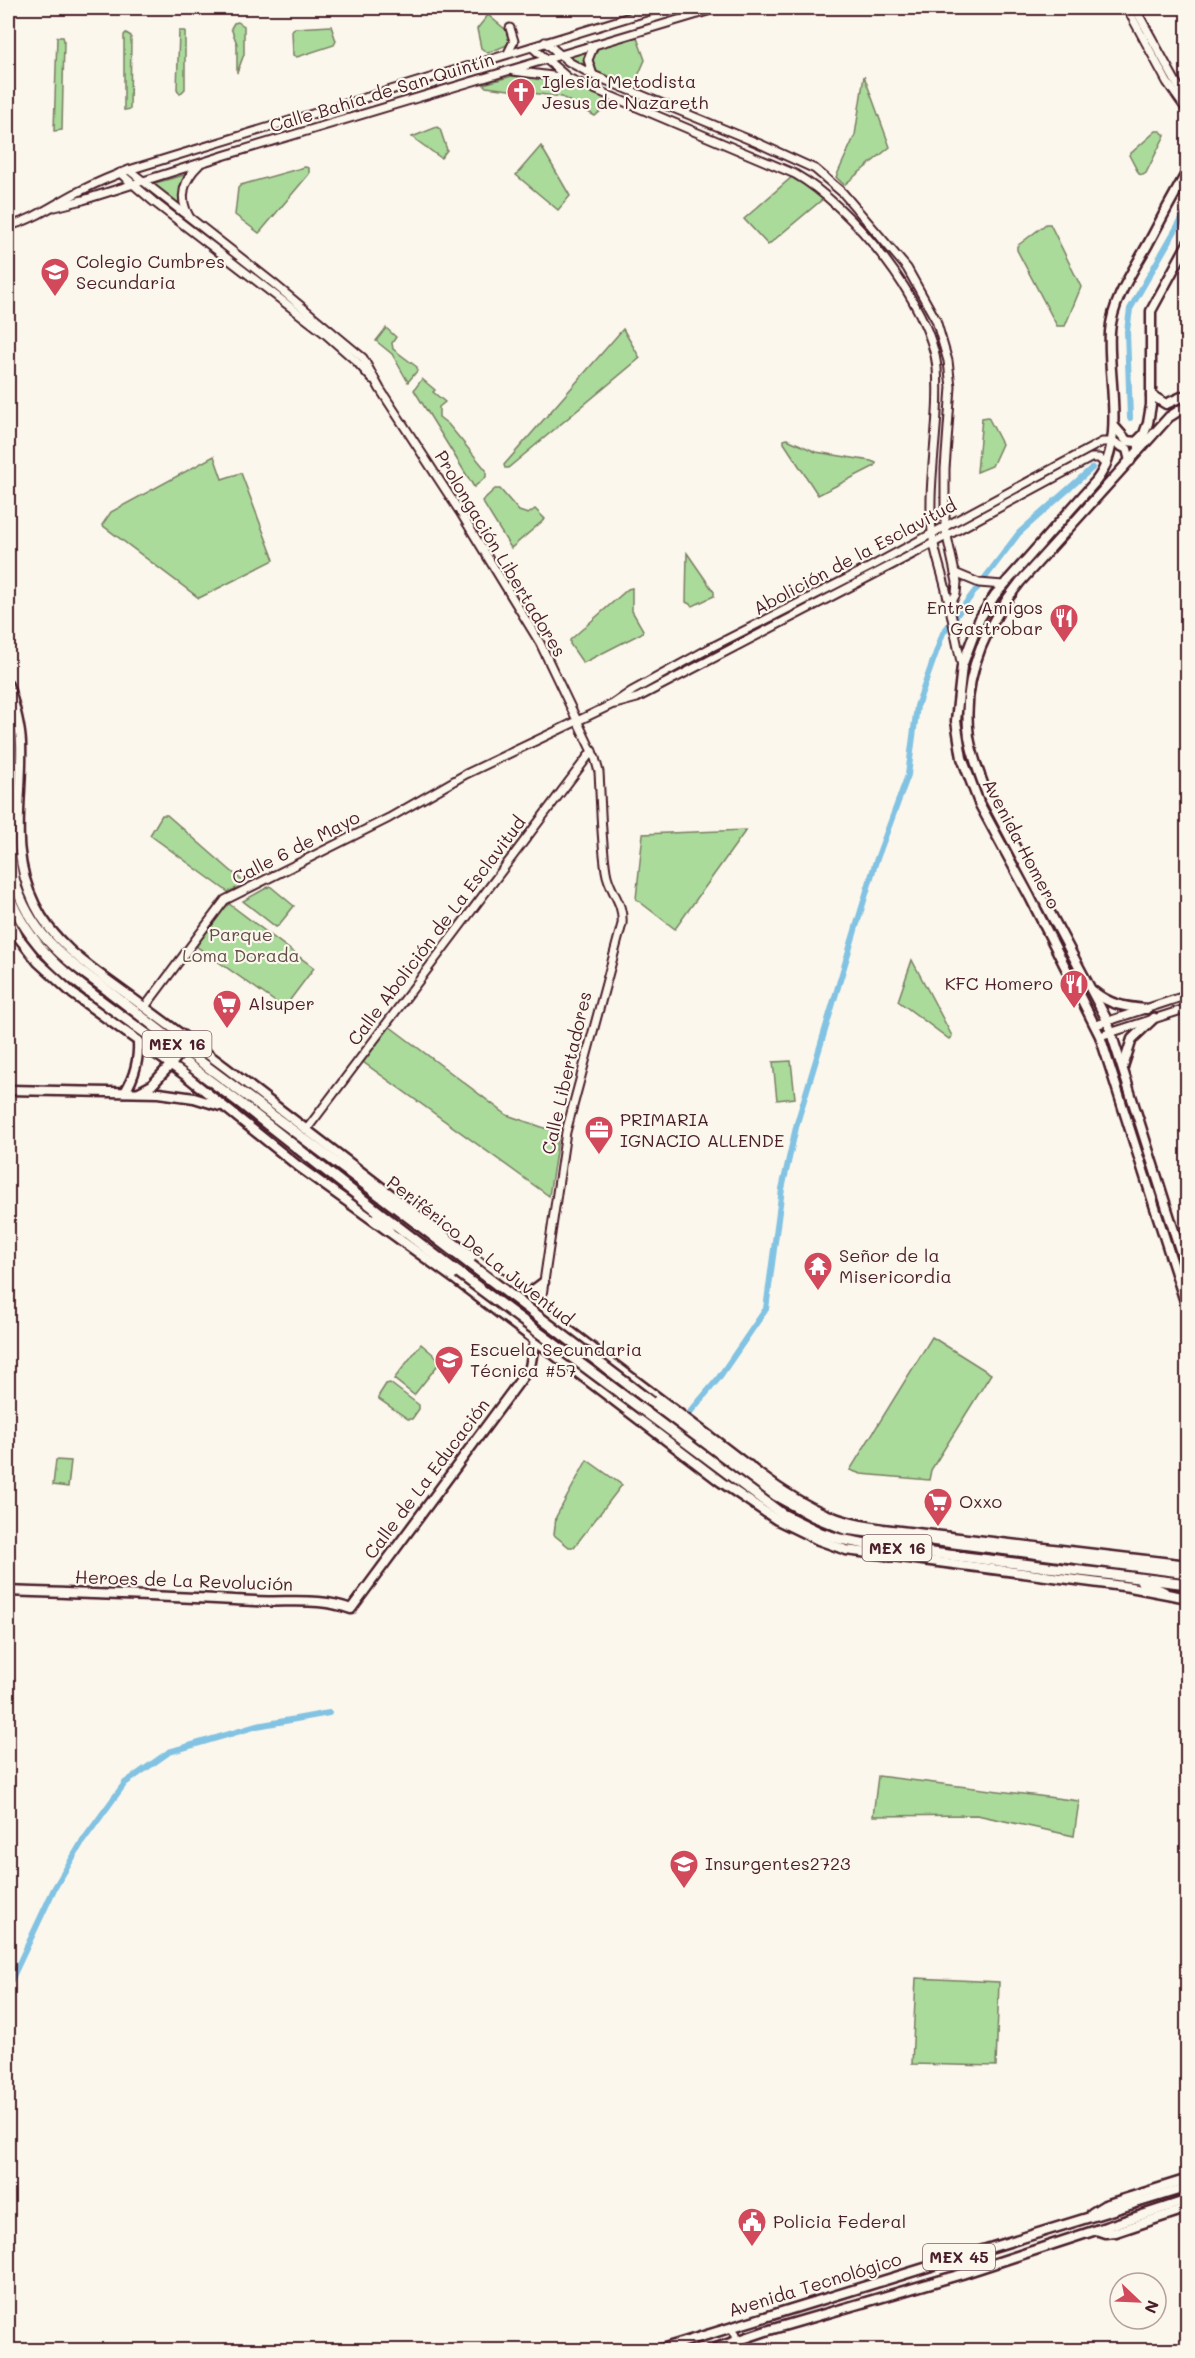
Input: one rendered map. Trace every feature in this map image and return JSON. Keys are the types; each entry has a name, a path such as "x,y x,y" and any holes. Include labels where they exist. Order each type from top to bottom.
{"highway":[{"name":"Periférico De La Juventud","path":"8,714 12,748 9,839 11,862 25,909 54,947 88,976 381,1195 768,1490 813,1516 845,1529 1188,1573"},
{"name":"Periférico De La Juventud","path":"8,893 16,916 27,933 62,970 238,1102 459,1274 767,1504 799,1523 840,1539 1188,1584"},
{"path":"352,1165 381,1195"},
{"path":"365,1203 389,1231"},
{"path":"749,1466 768,1490"},
{"path":"1052,1555 1066,1550"},
{"path":"890,1556 921,1551"},
{"path":"1135,1578 1164,1592"}],"main road":[{"name":"Avenida Homero","path":"1188,170 1120,295 1111,322 1110,379 1114,426 1113,442 1106,465 1096,481 1003,585 980,618 962,666 956,721 962,758 979,804 1096,1025 1188,1311"},
{"path":"1137,453 1150,414 1151,311 1188,243"},
{"path":"1151,395 1166,404 1188,394"},
{"name":"Avenida Homero","path":"1124,1075 1107,1020 987,794 969,736 968,700 973,664 990,624 1003,604 1020,582 1169,417 1188,405"},
{"path":"1114,426 1122,437 1132,442 1138,441 1144,434"},
{"path":"1113,442 1126,449 1130,461"},
{"path":"8,684 21,742 18,841 26,884 44,922 66,948 145,1007 187,1043 307,1129 540,1310 749,1466 788,1494 824,1514 846,1522 883,1529 1188,1564"},
{"path":"8,916 19,938 38,962 74,994 172,1063 298,1166 389,1231 697,1465 777,1520 836,1547 1164,1592 1188,1598"},
{"path":"1090,988 1112,1004 1146,1009"},
{"path":"1154,1018 1132,1039 1126,1053 1124,1075 1188,1275"},
{"path":"125,1092 135,1073 139,1052 138,1041"},
{"path":"139,1092 152,1084 187,1043"},
{"path":"8,1090 139,1092 180,1095 226,1108"},
{"path":"510,1322 522,1315 525,1298 544,1282"},
{"name":"Calle Libertadores","path":"535,1341 540,1310"},
{"path":"550,1353 552,1336 564,1327"},
{"name":"Calle de La Educación","path":"356,1602 532,1362 535,1341"},
{"path":"532,1362 550,1353"},
{"name":"Heroes de La Revolución","path":"8,1591 310,1601 331,1603 351,1609 356,1602"},
{"path":"1090,2216 1099,2207 1188,2179"},
{"name":"Avenida Tecnológico","path":"658,2350 1188,2187"},
{"name":"Avenida Tecnológico","path":"710,2350 737,2346 1188,2200"},
{"path":"1096,2230 1105,2233 1116,2232 1188,2208"}],"street":[{"name":"Calle Bahía de San Quintín","path":"8,226 18,224 55,207 80,191 120,173 659,8"},
{"name":"Calle Bahía de San Quintín","path":"55,207 718,8"},
{"path":"1127,8 1167,82 1188,112"},
{"path":"1136,8 1178,86 1188,100"},
{"path":"507,54 514,41 510,28"},
{"path":"545,42 559,55 593,75 815,169 843,193 895,252 928,303 943,340 948,361 951,387 945,469 945,527 955,573 956,594 950,605"},
{"path":"593,75 588,60 594,45"},
{"path":"532,47 545,61 568,78 795,174 814,185 832,199 872,245 908,292 934,348 937,385 932,533 962,666"},
{"path":"508,71 568,78"},
{"path":"193,227 183,205 183,194 192,171 201,163"},
{"name":"Prolongación Libertadores","path":"129,170 193,227"},
{"name":"Prolongación Libertadores","path":"120,173 131,184 193,227 355,350 368,365 376,383 460,512 540,643 592,750 599,772 606,870 612,888"},
{"name":"Abolición de la Esclavitud","path":"578,721 613,705 632,691 710,648 945,527 1102,442 1113,442"},
{"name":"Abolición de la Esclavitud","path":"613,705 637,698 1090,458 1099,458 1106,465"},
{"path":"955,573 979,583 1003,585"},
{"name":"Calle 6 de Mayo","path":"145,1007 225,900 389,818 466,774 578,721"},
{"name":"Calle Abolición de La Esclavitud","path":"307,1129 592,750"},
{"name":"Calle Libertadores","path":"540,1310 566,1132 622,924 621,906 612,888"},
{"path":"1096,1025 1188,995"},
{"path":"1100,1036 1188,1008"},
{"path":"731,2328 736,2334 737,2346"}],"green space":[{"path":"488,15 506,30 509,41 507,45 488,53 481,48 477,29"},
{"path":"238,22 244,26 244,54 237,73 237,44 231,28 234,23"},
{"path":"331,26 336,41 334,45 297,57 293,55 292,30"},
{"path":"179,31 185,31 185,89 180,94 177,89"},
{"path":"635,32 645,60 631,92 561,54"},
{"path":"126,33 131,36 130,109 124,110 124,35"},
{"path":"57,37 63,37 64,40 62,130 54,131"},
{"path":"512,76 562,80 612,101 595,116 562,97 486,87 483,84"},
{"path":"864,76 890,147 844,185 836,177 855,135"},
{"path":"437,127 440,129 447,150 441,158 412,137"},
{"path":"1156,131 1165,135 1146,173 1139,174 1129,155"},
{"path":"541,146 570,196 558,210 516,175"},
{"path":"305,167 309,168 309,174 259,233 235,215 238,188 241,185"},
{"path":"188,174 181,192 182,210 154,187 155,183"},
{"path":"793,176 824,198 768,245 744,219"},
{"path":"1046,224 1050,224 1081,287 1065,326 1057,326 1017,250 1017,246"},
{"path":"386,328 396,337 392,343 393,349 417,367 417,371 408,382 392,354 376,341"},
{"path":"623,329 640,358 508,468 505,468 504,465"},
{"path":"422,379 445,402 439,407 439,417 448,424 486,470 486,477 474,487 414,390"},
{"path":"988,417 1002,444 992,466 977,472 982,418"},
{"path":"787,439 816,452 876,463 875,466 818,495 784,443"},
{"path":"214,456 222,479 241,473 274,560 199,598 102,525 111,512"},
{"path":"495,489 500,489 519,511 528,514 535,509 545,519 511,548 482,501"},
{"path":"687,553 714,592 714,596 693,606 686,602"},
{"path":"632,588 632,611 643,630 642,633 583,663 570,644 570,640 628,589"},
{"path":"162,815 167,815 246,884 228,892 150,835"},
{"path":"746,830 675,929 636,899 643,834"},
{"path":"270,886 294,906 276,927 243,901"},
{"name":"Parque Loma Dorada","path":"228,903 314,968 284,1008 196,946"},
{"path":"912,960 952,1036 949,1039 898,1001"},
{"path":"389,1026 507,1115 559,1133 549,1196 363,1062"},
{"path":"791,1061 795,1098 777,1100 773,1062"},
{"path":"932,1337 991,1374 931,1470 929,1480 861,1474 850,1470"},
{"path":"421,1344 441,1361 414,1395 394,1379"},
{"path":"390,1383 419,1405 412,1419 408,1419 379,1399 386,1384"},
{"path":"56,1460 71,1461 68,1487 53,1485"},
{"path":"587,1460 622,1485 574,1547 569,1547 554,1535 556,1517"},
{"path":"878,1776 1079,1801 1074,1836 977,1815 873,1816"},
{"path":"916,1978 999,1982 996,2066 912,2064"}],"waterway":[{"path":"1130,418 1127,331 1130,309 1188,208"},
{"path":"691,1411 718,1379 766,1309 782,1189 797,1123 875,864 908,775 917,706 943,633 1019,533 1092,468"},
{"path":"8,1987 54,1889 82,1842 125,1783 169,1752 257,1726 329,1713"}],"place":[{"name":"Iglesia Metodista Jesus de Nazareth","path":"521,118"},
{"name":"Colegio Cumbres Secundaria","path":"55,298"},
{"name":"Entre Amigos Gastrobar","path":"1064,644"},
{"name":"KFC Homero","path":"1074,1010"},
{"name":"Alsuper","path":"227,1030"},
{"name":"PRIMARIA IGNACIO ALLENDE","path":"599,1156"},
{"name":"Señor de la Misericordia","path":"818,1292"},
{"name":"Escuela Secundaria Técnica #57","path":"449,1386"},
{"name":"Oxxo","path":"938,1528"},
{"name":"Insurgentes2723","path":"684,1890"},
{"name":"Policia Federal","path":"752,2248"}]}
